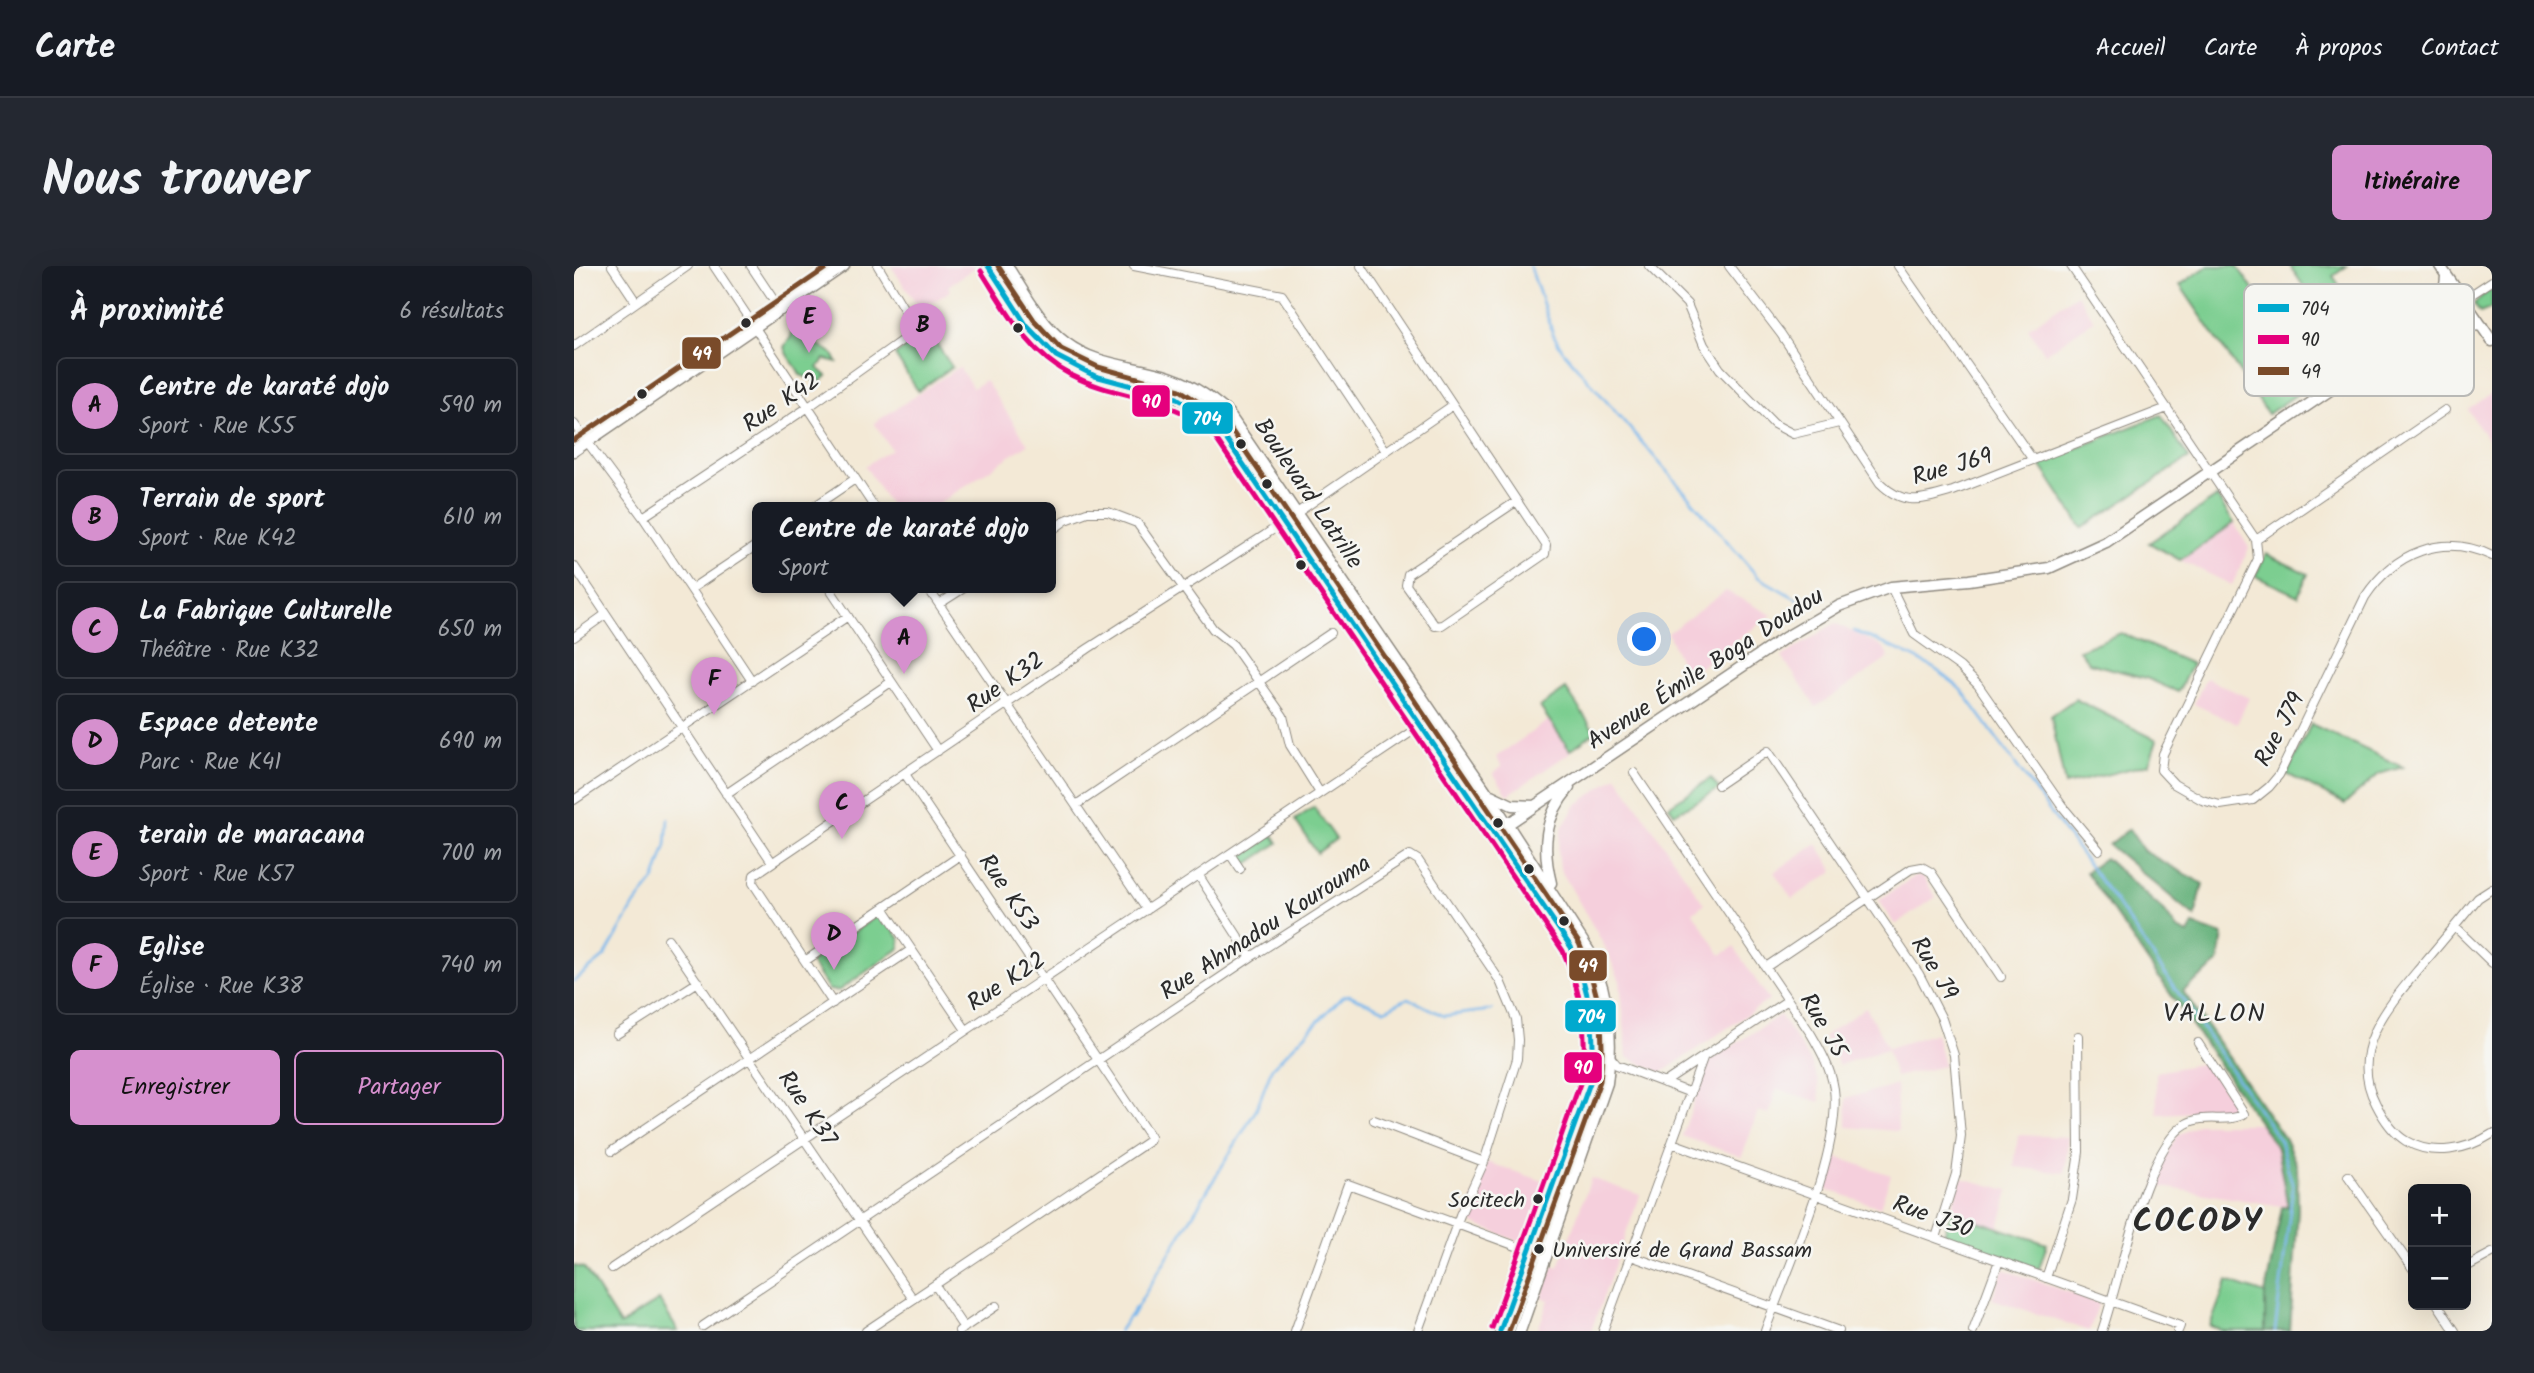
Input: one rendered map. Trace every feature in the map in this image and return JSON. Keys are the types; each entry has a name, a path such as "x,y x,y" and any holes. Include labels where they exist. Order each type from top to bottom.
{"main road":[{"path":"574,451 844,266"},
{"name":"Boulevard Latrille","path":"988,266 1031,329 1056,357 1093,376 1177,396 1206,414 1240,456 1581,967 1594,1020 1594,1060 1586,1101 1500,1331"},
{"name":"Boulevard Latrille","path":"1007,266 1045,323 1066,344 1097,360 1183,382 1214,401 1240,428 1508,824"},
{"path":"2474,314 2492,341"},
{"path":"2474,325 2483,326"},
{"name":"Avenue Émile Boga Doudou","path":"1494,834 1817,617 1891,587 1969,580 2049,568 2106,542 2323,396"},
{"path":"1554,893 1546,861 1546,829 1557,801 1579,776"},
{"path":"1486,791 1505,803 1535,806"},
{"path":"1508,824 1554,893 1598,969 1609,1012 1612,1063 1602,1102 1520,1331"}],"street":[{"path":"612,266 636,302"},
{"path":"574,346 688,266"},
{"path":"714,266 871,502"},
{"path":"751,266 781,311"},
{"name":"Rue K42","path":"643,517 807,408 908,336 911,329 907,313 878,266"},
{"path":"1134,266 1282,295 1386,451"},
{"path":"1361,266 1517,501 1546,545 1545,554 1442,625 1435,626 1406,585 1408,574 1517,501"},
{"path":"1649,266 1687,304 1704,345 1720,369 1774,424 1793,434 1839,423"},
{"name":"Rue J69","path":"1729,266 1782,334 1880,483 1893,496 1907,499 1927,498 1953,491 2167,408"},
{"path":"1898,266 2033,460"},
{"path":"2072,266 2256,540 2445,410"},
{"path":"2474,293 2492,281"},
{"name":"Rue K32","path":"805,961 752,879 772,862 1283,522 1453,405"},
{"path":"574,424 643,517 752,681"},
{"path":"821,502 856,479"},
{"path":"1056,527 1066,520 1087,512 1108,512 1131,519 1213,629 1233,645 1259,681 1283,716 1290,745 1321,793"},
{"name":"Rue J79","path":"2256,540 2258,559 2161,761 2165,777 2174,784 2202,800 2220,805 2253,800 2279,775 2365,597 2385,571 2399,560 2432,546 2453,544 2478,549 2492,556"},
{"path":"691,589 752,548"},
{"path":"574,566 772,862"},
{"path":"1891,587 1914,634 1961,667 1978,685 2063,807 2099,850"},
{"path":"832,593 938,751"},
{"path":"931,593 1147,910"},
{"path":"939,604 956,593"},
{"path":"574,637 606,614"},
{"path":"574,800 848,616"},
{"path":"1076,805 1331,633"},
{"path":"726,794 891,682"},
{"name":"Rue K22","path":"612,1268 1435,716"},
{"name":"Rue J9","path":"1718,785 1768,751 1919,974 1942,1019 1954,1055 1961,1136 1956,1174 1936,1238"},
{"name":"Rue J5","path":"1634,773 1788,1000 1824,1057 1833,1087 1831,1138 1765,1331"},
{"name":"Rue K53","path":"905,774 1150,1137 935,1285"},
{"path":"1230,854 1240,869"},
{"path":"832,1003 805,961 961,855"},
{"name":"Rue Ahmadou Kourouma","path":"704,1326 1251,957 1407,856 1413,856 1500,981 1516,1019 1517,1059 1484,1161 1418,1331"},
{"path":"1766,967 1911,869 1922,867 1931,872 2001,977"},
{"path":"1199,876 1251,957"},
{"path":"2492,889 2478,898 2389,1005 2373,1033 2365,1068 2367,1083 2380,1113 2407,1141 2432,1149 2459,1149 2492,1134"},
{"path":"884,909 966,1030"},
{"path":"2455,927 2492,962"},
{"name":"Rue K37","path":"668,939 913,1299"},
{"path":"612,1151 911,950"},
{"path":"617,1034 698,982"},
{"path":"1664,1083 1788,1000"},
{"path":"2046,1278 2072,1199 2079,1153 2078,1036"},
{"path":"2102,1331 2151,1171 2166,1143 2174,1131 2199,1118 2244,1114 2199,1043"},
{"path":"1603,1331 1703,1058"},
{"path":"1594,1060 1612,1063 1691,1093"},
{"path":"1374,1121 1484,1161"},
{"name":"Rue J30","path":"1672,1143 2112,1301 2179,1328"},
{"path":"2348,1176 2408,1262"},
{"path":"1294,1331 1348,1184 1546,1257"},
{"path":"2471,1264 2492,1253"},
{"path":"1631,1256 1839,1331"},
{"path":"1973,1331 1999,1261"},
{"path":"866,1331 935,1285 961,1329 996,1306"},
{"path":"2441,1310 2455,1331"}],"shaded area":[{"path":"891,266 977,266 948,286 951,290 921,311"},
{"path":"2077,294 2094,320 2045,354 2028,328"},
{"path":"959,367 973,388 985,380 1028,444 941,502 888,502 865,466 891,449 874,423"},
{"path":"2492,393 2492,446 2468,410"},
{"path":"2234,523 2249,548 2232,585 2180,560"},
{"path":"1726,591 1772,615 1686,677 1668,633"},
{"path":"1835,623 1884,648 1889,658 1816,707 1782,657"},
{"path":"2206,678 2249,698 2237,724 2194,704"},
{"path":"1549,720 1571,752 1508,795 1493,773 1502,767 1496,757"},
{"path":"1617,776 1704,904 1693,912 1721,955 1734,947 1769,1000 1661,1073 1627,1057 1620,981 1604,945 1560,869 1558,849 1562,828 1576,805"},
{"path":"1817,844 1834,871 1792,899 1774,872"},
{"path":"1915,876 1923,877 1936,897 1895,925 1879,900"},
{"path":"1866,1007 1888,1048 1936,1033 1944,1066 1895,1077 1887,1049 1839,1065 1824,1036"},
{"path":"1780,1015 1811,1062 1818,1081 1820,1102 1777,1089 1769,1114 1758,1111 1742,1157 1682,1136 1708,1062"},
{"path":"2205,1063 2239,1110 2157,1114 2156,1072"},
{"path":"1896,1085 1898,1131 1847,1127 1846,1098"},
{"path":"2199,1124 2260,1124 2277,1148 2288,1207 2155,1186 2157,1173 2177,1136"},
{"path":"2018,1135 2068,1137 2065,1173 2014,1167"},
{"path":"1836,1157 1891,1175 1880,1207 1825,1189"},
{"path":"1487,1162 1549,1183 1527,1245 1465,1220"},
{"path":"1591,1178 1640,1195 1591,1331 1543,1331 1538,1329 1549,1300 1541,1297 1553,1265 1559,1267"},
{"path":"1961,1178 2009,1190 1999,1228 1951,1212"},
{"path":"2003,1269 2099,1303 2089,1331 1992,1299"}],"green space":[{"path":"2208,266 2237,266 2249,284 2244,284 2244,379 2180,285"},
{"path":"2290,266 2347,266 2333,276 2338,284 2302,284"},
{"path":"2492,287 2492,308 2480,313 2474,304"},
{"path":"809,324 806,341 813,347 819,345 833,354 837,362 824,359 818,368 827,376 820,382 800,375 784,347 791,337 792,326"},
{"path":"928,331 952,367 918,391 895,355"},
{"path":"2256,396 2294,396 2268,414"},
{"path":"2161,415 2189,458 2082,528 2039,463"},
{"path":"2217,497 2234,523 2180,560 2149,543"},
{"path":"2266,554 2308,574 2298,596 2255,576"},
{"path":"2121,633 2192,664 2178,692 2146,678 2089,663 2079,650"},
{"path":"1566,689 1595,732 1570,750 1540,707"},
{"path":"2075,699 2157,740 2149,764 2065,785 2051,716"},
{"path":"2311,724 2403,767 2379,774 2345,804 2287,774"},
{"path":"1711,778 1719,789 1674,814 1669,806"},
{"path":"1314,807 1336,839 1317,853 1295,820"},
{"path":"2129,829 2144,851 2203,884 2195,917 2109,845"},
{"path":"1273,835 1278,843 1246,865 1240,857"},
{"path":"2105,858 2165,912 2177,929 2188,934 2193,925 2223,935 2218,963 2183,991 2285,1139 2297,1166 2298,1210 2290,1331 2265,1331 2265,1294 2282,1207 2288,1207 2277,1148 2086,872"},
{"path":"881,913 900,939 900,948 838,991 829,990 810,962"},
{"path":"1951,1212 2047,1244 2039,1269 1944,1234"},
{"path":"574,1266 584,1268 620,1325 659,1300 678,1331 574,1331"},
{"path":"2227,1281 2265,1294 2265,1331 2223,1331 2210,1326"}],"waterway":[{"path":"1530,266 1554,336 1563,351 1758,577 1804,603"},
{"path":"1854,631 1926,664 1952,681 1963,692 2115,901 2280,1141 2293,1187 2275,1331"},
{"path":"574,981 605,956 635,904 655,879 666,845 668,819"},
{"path":"1119,1331 1135,1308 1131,1317 1256,1110 1272,1068 1342,997 1349,995 1385,1010 1408,998 1444,1016 1492,1010"}],"transit line":[{"name":"49","path":"574,440 829,266"},
{"name":"704","path":"988,266 1027,326 1056,356 1095,376 1177,398 1216,424 1571,947 1583,980 1590,1012 1593,1045 1591,1080 1500,1331"},
{"name":"49","path":"998,266 1034,320 1061,349 1098,367 1180,390 1223,418 1579,943 1592,977 1599,1011 1602,1045 1600,1081 1509,1331"},
{"name":"90","path":"981,271 1030,343 1056,366 1089,383 1175,409 1210,430 1563,951 1575,982 1582,1013 1582,1078 1492,1328"}],"place":[{"name":"terain de maracana","path":"809,353"},
{"name":"Terrain de sport","path":"923,361"},
{"name":"Centre de karaté dojo","path":"904,674"},
{"name":"Eglise","path":"714,715"},
{"name":"La Fabrique Culturelle","path":"842,839"},
{"name":"Espace detente","path":"834,970"},
{"name":"Socitech","path":"1538,1199"},
{"name":"Universiré de Grand Bassam","path":"1539,1249"}],"district":[{"name":"VALLON","path":"2215,1012"},
{"name":"COCODY","path":"2198,1220"}]}
